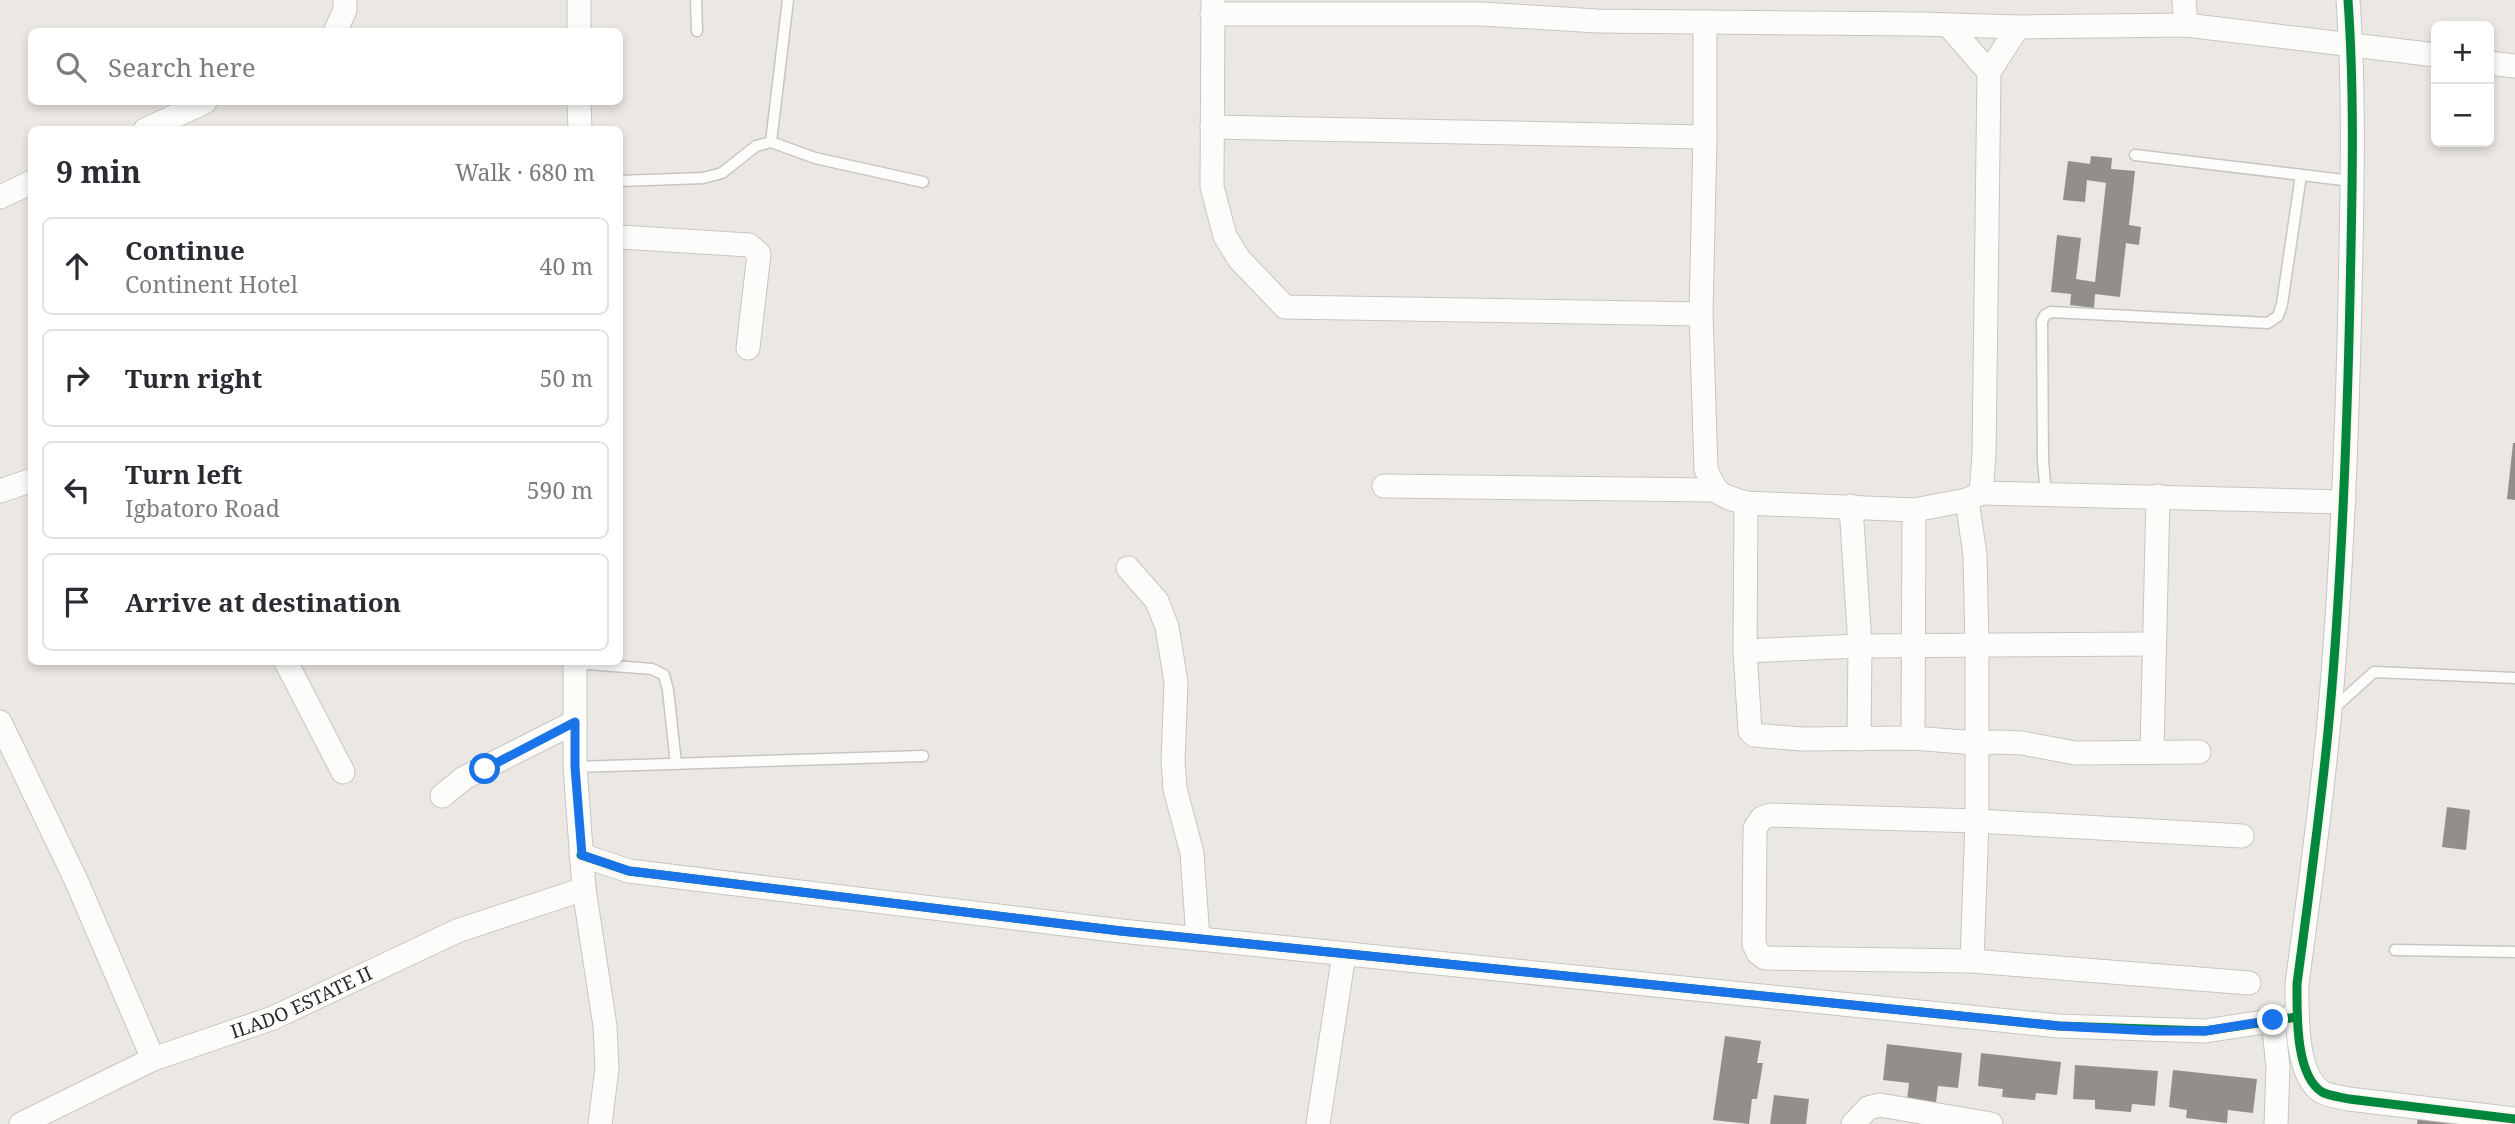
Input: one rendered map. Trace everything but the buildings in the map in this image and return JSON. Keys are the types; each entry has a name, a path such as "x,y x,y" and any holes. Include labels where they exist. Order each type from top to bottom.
{"street":[{"path":"337,28 345,10 345,0"},
{"path":"579,0 579,28"},
{"path":"2184,0 2186,25"},
{"path":"2348,0 2352,181 2344,502 2330,712 2297,984 2297,1017 2305,1073 2323,1092 2349,1099 2515,1119"},
{"path":"1701,313 1285,307 1238,259 1225,236 1212,187 1212,7 1459,7 1597,21 2018,27 2186,25 2431,54"},
{"path":"1704,22 1705,137 1701,313 1706,469 1714,490 1724,497 1746,503 1914,510 1974,496 2158,496 2344,502"},
{"path":"1948,25 1989,72"},
{"path":"1972,961 1977,821 1974,496 1984,455 1989,72 2018,27"},
{"path":"2494,64 2515,66"},
{"path":"154,126 199,105"},
{"path":"579,105 580,126"},
{"path":"1212,127 1705,137"},
{"path":"0,197 28,184"},
{"path":"623,237 749,245 755,248 759,254 748,348"},
{"path":"0,491 28,481"},
{"path":"1384,486 1714,490"},
{"path":"2152,752 2158,496"},
{"path":"1746,503 1745,651 1750,731 1754,735 1801,739 1913,738 1976,743 2022,743 2076,753 2199,752"},
{"path":"1851,506 1860,646 1859,739"},
{"path":"1913,738 1914,510"},
{"path":"1128,568 1157,601 1167,627 1176,682 1173,761 1175,789 1192,853 1198,939"},
{"path":"1745,651 1860,646 2154,644"},
{"path":"288,665 343,772"},
{"path":"575,665 575,767 584,889 605,1026 607,1069 600,1124"},
{"path":"0,722 76,880 152,1059"},
{"path":"442,796 464,778 575,722"},
{"path":"2242,836 1977,821 1770,815 1762,818 1755,828 1754,944 1758,953 1765,958 1972,961 2249,983"},
{"path":"582,855 629,871 1198,939 2059,1026 2205,1031 2297,1017"},
{"name":"ILADO ESTATE II","path":"20,1124 152,1059 274,1018 457,931 584,889"},
{"path":"1318,1124 1343,954"},
{"path":"2273,1020 2278,1067 2276,1124"},
{"path":"1853,1124 1868,1108 1880,1105 1991,1124"}],"lane":[{"path":"696,0 697,31"},
{"path":"771,142 788,0"},
{"path":"623,181 703,178 722,173 756,146 771,142 815,158 923,182"},
{"path":"2135,155 2352,181"},
{"path":"2046,495 2043,461 2042,321 2045,315 2051,312 2268,323 2278,316 2282,304 2301,175"},
{"path":"608,665 652,669 664,675 676,764"},
{"path":"2330,712 2374,672 2515,678"},
{"path":"575,767 923,757"},
{"path":"2395,950 2515,952"}],"cycle path":[{"path":"2348,0 2352,74 2352,186 2343,504 2327,744 2297,984 2299,1042 2307,1072 2313,1084 2322,1092 2349,1099 2515,1119"},
{"path":"581,855 629,871 1121,931 2059,1026 2205,1031 2297,1017"}],"route":[{"path":"485,769 575,722 575,767 582,855 629,871 1121,931 2059,1026 2205,1031 2273,1020"}]}
